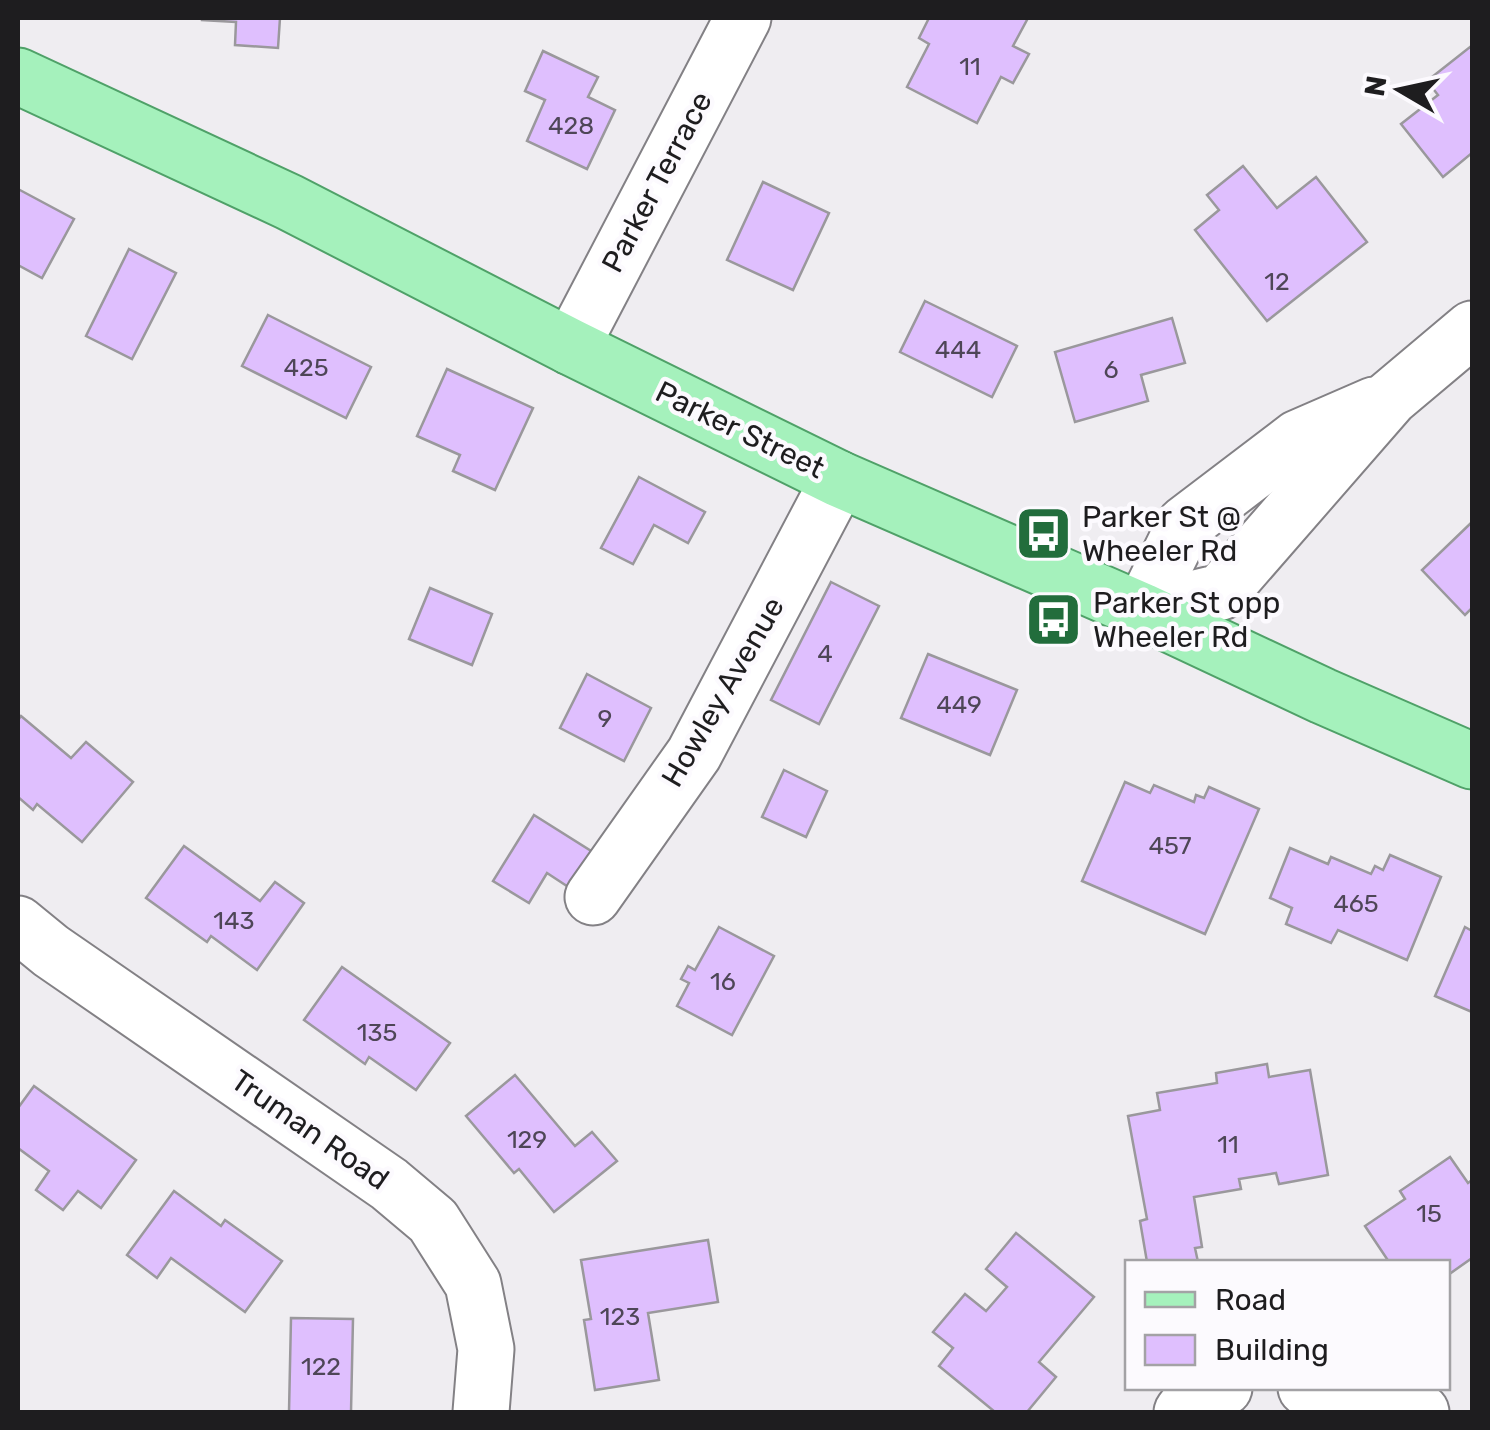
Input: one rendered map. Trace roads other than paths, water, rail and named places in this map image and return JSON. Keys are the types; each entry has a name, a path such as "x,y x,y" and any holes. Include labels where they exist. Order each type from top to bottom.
{"main road":[{"name":"Parker Street","path":"18,76 289,202 839,479 1472,761"}],"street":[{"name":"Parker Terrace","path":"570,346 743,18"},
{"path":"1142,612 1221,592 1390,398 1472,329"},
{"path":"1142,612 1185,524 1298,438 1390,398"},
{"name":"Howley Avenue","path":"593,896 694,754 839,479"},
{"name":"Truman Road","path":"18,924 51,951 389,1184 433,1221 473,1284 486,1349 480,1412"},
{"path":"1182,1412 1197,1392 1210,1390"},
{"path":"1322,1390 1421,1412"}],"place":[{"name":"Parker St @ Wheeler Rd","path":"1043,534"},
{"name":"Parker St opp Wheeler Rd","path":"1054,620"}]}
